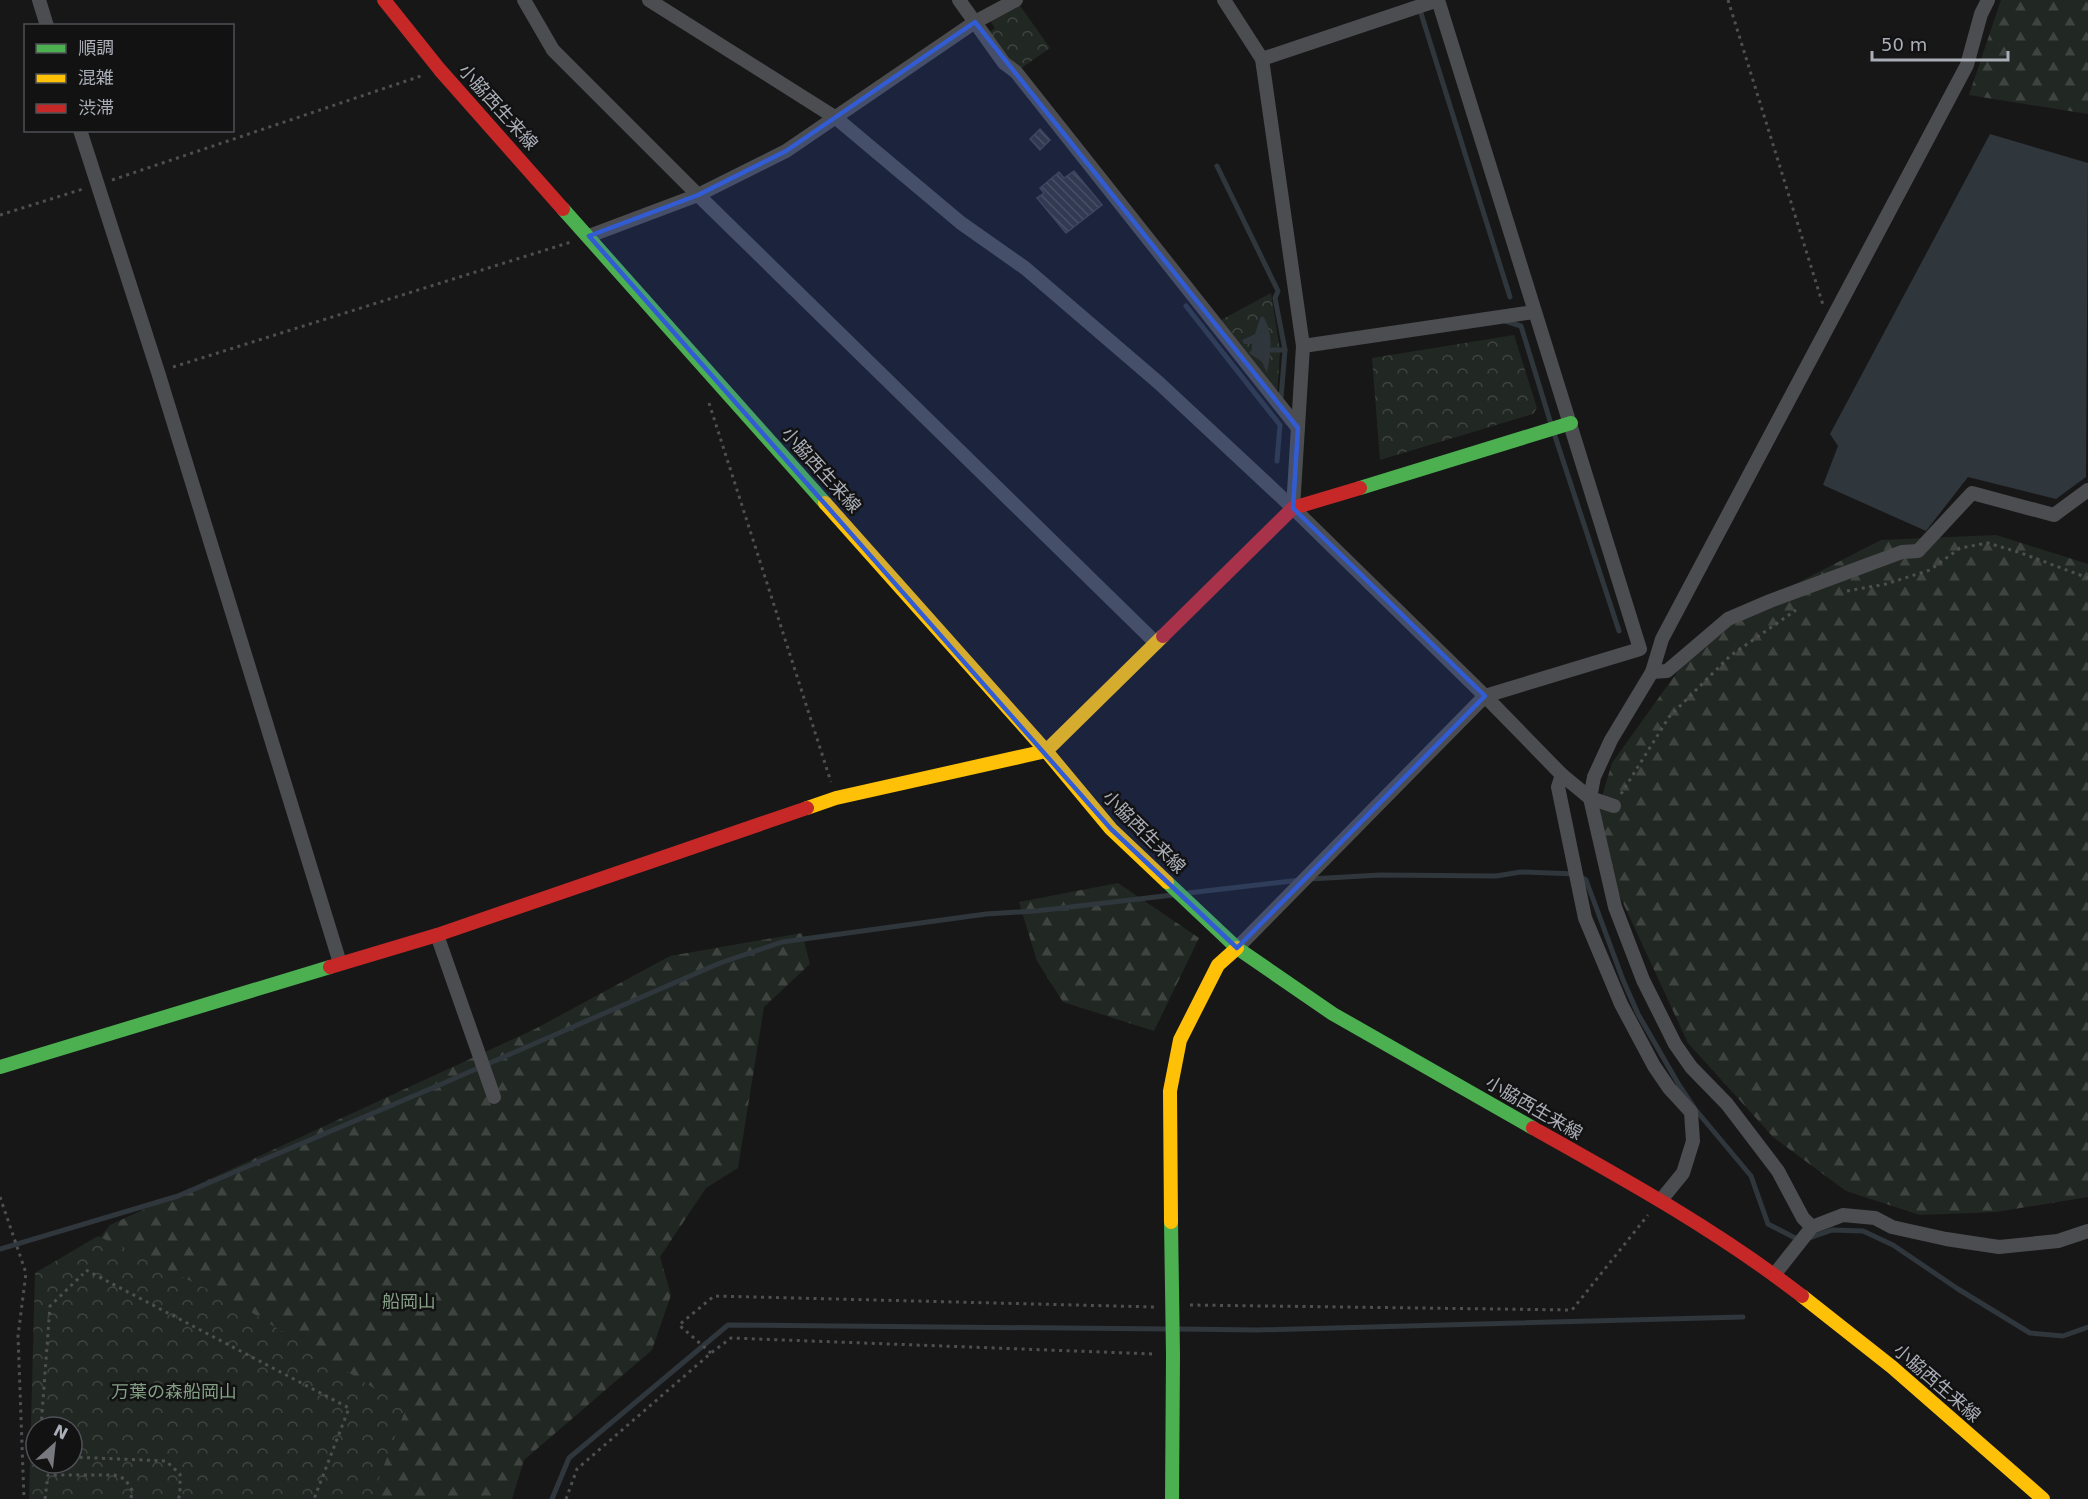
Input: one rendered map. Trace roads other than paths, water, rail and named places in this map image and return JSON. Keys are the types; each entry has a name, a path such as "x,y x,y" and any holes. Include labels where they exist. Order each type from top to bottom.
{"street":[{"path":"39,0 46,24"},
{"name":"小脇西生来線","path":"384,0 440,70 1046,751 1111,829 1237,948 1333,1014 1661,1200 1728,1243 1774,1275 1892,1367 2043,1499"},
{"path":"524,0 553,50 1156,643"},
{"path":"648,0 836,118 962,223 1026,268 1159,383 1293,508 1485,696 1562,775 1590,798 1614,806"},
{"path":"959,0 1004,63 1016,72 1298,428"},
{"path":"590,236 698,195 786,151 975,22 1016,0"},
{"path":"1224,0 1262,60 1303,346 1293,508"},
{"path":"1262,60 1438,0 1640,649 1652,672"},
{"path":"1812,1227 1803,1218 1778,1171 1727,1104 1691,1067 1675,1044 1643,980 1615,907 1590,798 1594,777 1611,740 1652,672 1662,639 1967,65 1981,14 1988,0"},
{"path":"81,132 158,372 340,963"},
{"path":"1303,346 1534,312"},
{"path":"0,1067 436,935 837,798 1046,751 1293,508 1571,423"},
{"path":"1652,672 1667,671 1728,620 1770,601 1902,552 1918,551 1972,493 2054,515 2088,490"},
{"path":"1172,1499 1173,1355 1180,1306 1169,1132 1170,1091 1180,1040 1218,965 1485,696 1640,649"},
{"path":"1562,775 1558,787 1585,918 1621,1004 1654,1066 1669,1088 1691,1112 1693,1141 1683,1173 1661,1200"},
{"path":"436,935 494,1097"},
{"path":"1774,1275 1812,1227 1843,1215 1875,1218 1892,1227 1946,1239 1999,1247 2058,1241 2088,1231"}],"waterway":[{"path":"1419,7 1510,297"},
{"path":"1217,166 1278,291 1275,298 1285,350 1281,398"},
{"path":"1186,306 1280,425 1277,461"},
{"path":"1505,321 1521,326 1551,424"},
{"path":"1271,350 1285,350"},
{"path":"1554,433 1619,631"},
{"path":"1310,879 1380,875 1496,876 1521,872 1576,874 1586,880 1638,1014 1695,1109 1751,1176 1768,1224 1801,1241 1832,1230 1863,1231 1893,1245 1958,1289 2030,1333 2063,1336 2088,1327"},
{"path":"1188,893 1301,880"},
{"path":"0,1249 178,1196 720,963 782,942 986,914 1036,911 1173,895"},
{"path":"1178,1329 1257,1330 1743,1317"},
{"path":"552,1499 569,1458 728,1325 1168,1329"}],"park label":[{"name":"船岡山","path":"409,1302"},
{"name":"万葉の森船岡山","path":"174,1392"}]}
